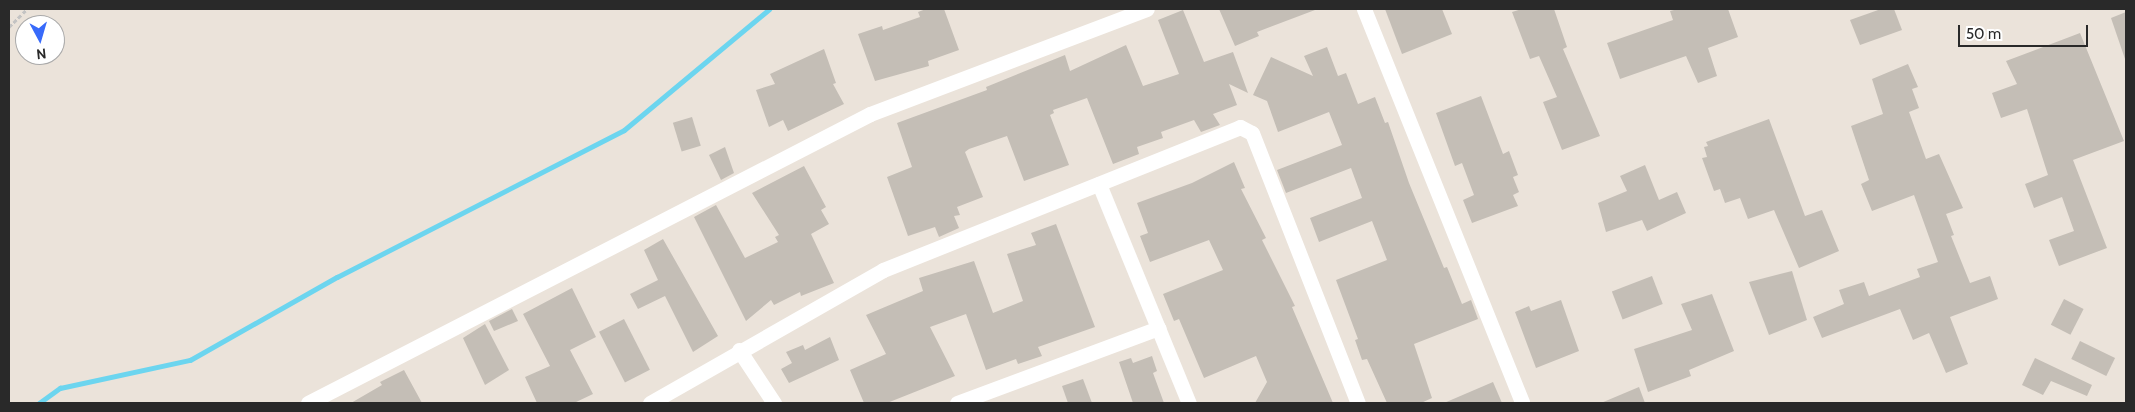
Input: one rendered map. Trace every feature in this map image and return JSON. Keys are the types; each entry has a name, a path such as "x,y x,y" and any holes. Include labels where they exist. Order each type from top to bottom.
{"street":[{"path":"308,403 870,114 1147,9"},
{"path":"1364,9 1522,403"},
{"path":"650,403 739,350 883,270 1240,127 1252,133 1358,403"},
{"path":"1099,184 1189,403"},
{"path":"957,403 1159,328"},
{"path":"739,350 774,403"}],"path":[{"path":"9,26 27,9"}],"building":[{"path":"926,9 944,9 959,50 928,61 929,66 875,81 858,34 882,26 883,30 920,17 918,12"},
{"path":"1219,9 1315,10 1257,32 1259,36 1235,46"},
{"path":"1385,9 1442,9 1452,34 1402,54"},
{"path":"1522,9 1554,9 1567,47 1563,49 1600,136 1562,150 1543,102 1557,97 1539,56 1530,59 1512,12"},
{"path":"1678,9 1728,9 1738,37 1708,48 1717,76 1698,83 1686,56 1620,79 1607,43 1673,20 1670,11"},
{"path":"1881,9 1894,9 1902,30 1860,45 1850,20"},
{"path":"1183,10 1204,62 1233,52 1248,93 1229,84 1237,105 1213,114 1220,125 1201,132 1194,120 1161,132 1163,138 1137,147 1139,154 1113,164 1087,98 1053,110 1054,113 1050,115 1069,165 1024,181 1007,136 969,149 965,152 983,197 957,207 960,215 954,216 959,228 939,237 935,227 908,236 887,177 912,167 897,123 987,90 986,87 1065,55 1070,71 1126,45 1143,86 1179,74 1158,20"},
{"path":"2126,12 2126,59 2125,59 2111,18"},
{"path":"2080,33 2124,141 2073,160 2107,248 2059,266 2049,240 2074,231 2062,197 2034,208 2025,184 2048,175 2027,109 2001,118 1992,93 2017,84 2006,61"},
{"path":"1327,47 1338,76 1346,73 1358,104 1375,97 1385,123 1388,122 1409,183 1444,268 1447,267 1462,304 1471,300 1478,319 1414,344 1432,398 1421,403 1387,403 1367,359 1362,360 1355,340 1358,339 1336,280 1387,260 1372,221 1319,242 1310,218 1362,198 1351,168 1286,193 1277,170 1342,145 1329,112 1278,132 1267,101 1253,95 1271,57 1313,76 1304,56"},
{"path":"824,49 836,83 833,84 844,104 788,131 783,120 769,127 756,90 775,84 770,74"},
{"path":"1908,64 1918,87 1912,89 1919,108 1909,112 1926,159 1939,154 1963,208 1946,214 1954,235 1951,236 1970,283 1990,276 1998,299 1950,317 1968,364 1946,373 1929,333 1913,340 1900,309 1822,338 1813,317 1844,304 1839,290 1864,282 1869,296 1920,277 1917,269 1938,262 1914,195 1872,211 1861,184 1869,180 1851,126 1883,114 1872,79"},
{"path":"1481,96 1503,154 1509,151 1518,175 1513,177 1519,192 1513,195 1518,206 1472,223 1463,200 1474,195 1462,163 1455,166 1436,113"},
{"path":"692,117 701,146 682,152 673,123"},
{"path":"1769,119 1805,216 1822,210 1839,251 1799,268 1774,210 1748,219 1740,198 1725,203 1720,189 1714,191 1702,158 1707,157 1704,147 1708,146 1706,142"},
{"path":"725,147 734,173 721,180 709,155"},
{"path":"1234,162 1245,188 1241,189 1266,238 1262,240 1295,306 1292,307 1333,403 1255,403 1267,382 1256,356 1204,378 1179,319 1174,321 1163,294 1223,270 1209,240 1150,262 1140,236 1148,233 1137,203 1192,183"},
{"path":"1645,165 1659,200 1677,192 1686,213 1647,231 1642,220 1606,232 1598,203 1627,191 1620,176"},
{"path":"804,166 826,207 821,210 829,224 811,234 834,283 801,296 800,292 774,305 771,300 746,321 694,217 716,205 745,258 778,242 775,237 779,235 752,193"},
{"path":"1056,224 1095,327 1038,347 1042,356 1018,364 1016,359 986,370 966,314 930,327 955,376 887,403 864,403 850,370 886,354 866,315 923,291 919,278 974,261 993,313 1023,301 1007,254 1036,245 1031,233"},
{"path":"663,239 718,336 693,352 665,296 638,309 630,294 658,280 644,250"},
{"path":"1792,271 1807,320 1769,335 1749,282"},
{"path":"1652,276 1663,304 1623,319 1612,291"},
{"path":"572,288 596,337 570,350 593,394 574,403 537,403 525,377 550,366 523,314"},
{"path":"1712,294 1734,351 1689,370 1691,376 1648,392 1634,349 1692,330 1681,304"},
{"path":"2064,299 2084,309 2070,335 2051,325"},
{"path":"1561,300 1579,351 1536,368 1515,312 1529,306 1531,311"},
{"path":"512,309 518,321 494,331 489,321"},
{"path":"624,319 650,370 625,382 599,332"},
{"path":"485,324 509,370 485,385 463,338"},
{"path":"830,337 839,360 789,383 781,369 792,363 786,352 803,345 805,350"},
{"path":"2080,341 2115,358 2106,376 2071,359"},
{"path":"1152,356 1157,371 1153,373 1164,403 1133,403 1119,362 1131,358 1133,363"},
{"path":"2035,358 2092,385 2087,396 2051,381 2043,395 2022,385"},
{"path":"404,370 422,403 351,403 382,385 380,382"},
{"path":"1083,379 1092,403 1068,403 1062,386"},
{"path":"1493,382 1502,403 1444,403"},
{"path":"1639,387 1645,403 1601,403"}],"waterway":[{"path":"39,403 60,388 190,360 337,277 624,130 769,9"}]}
